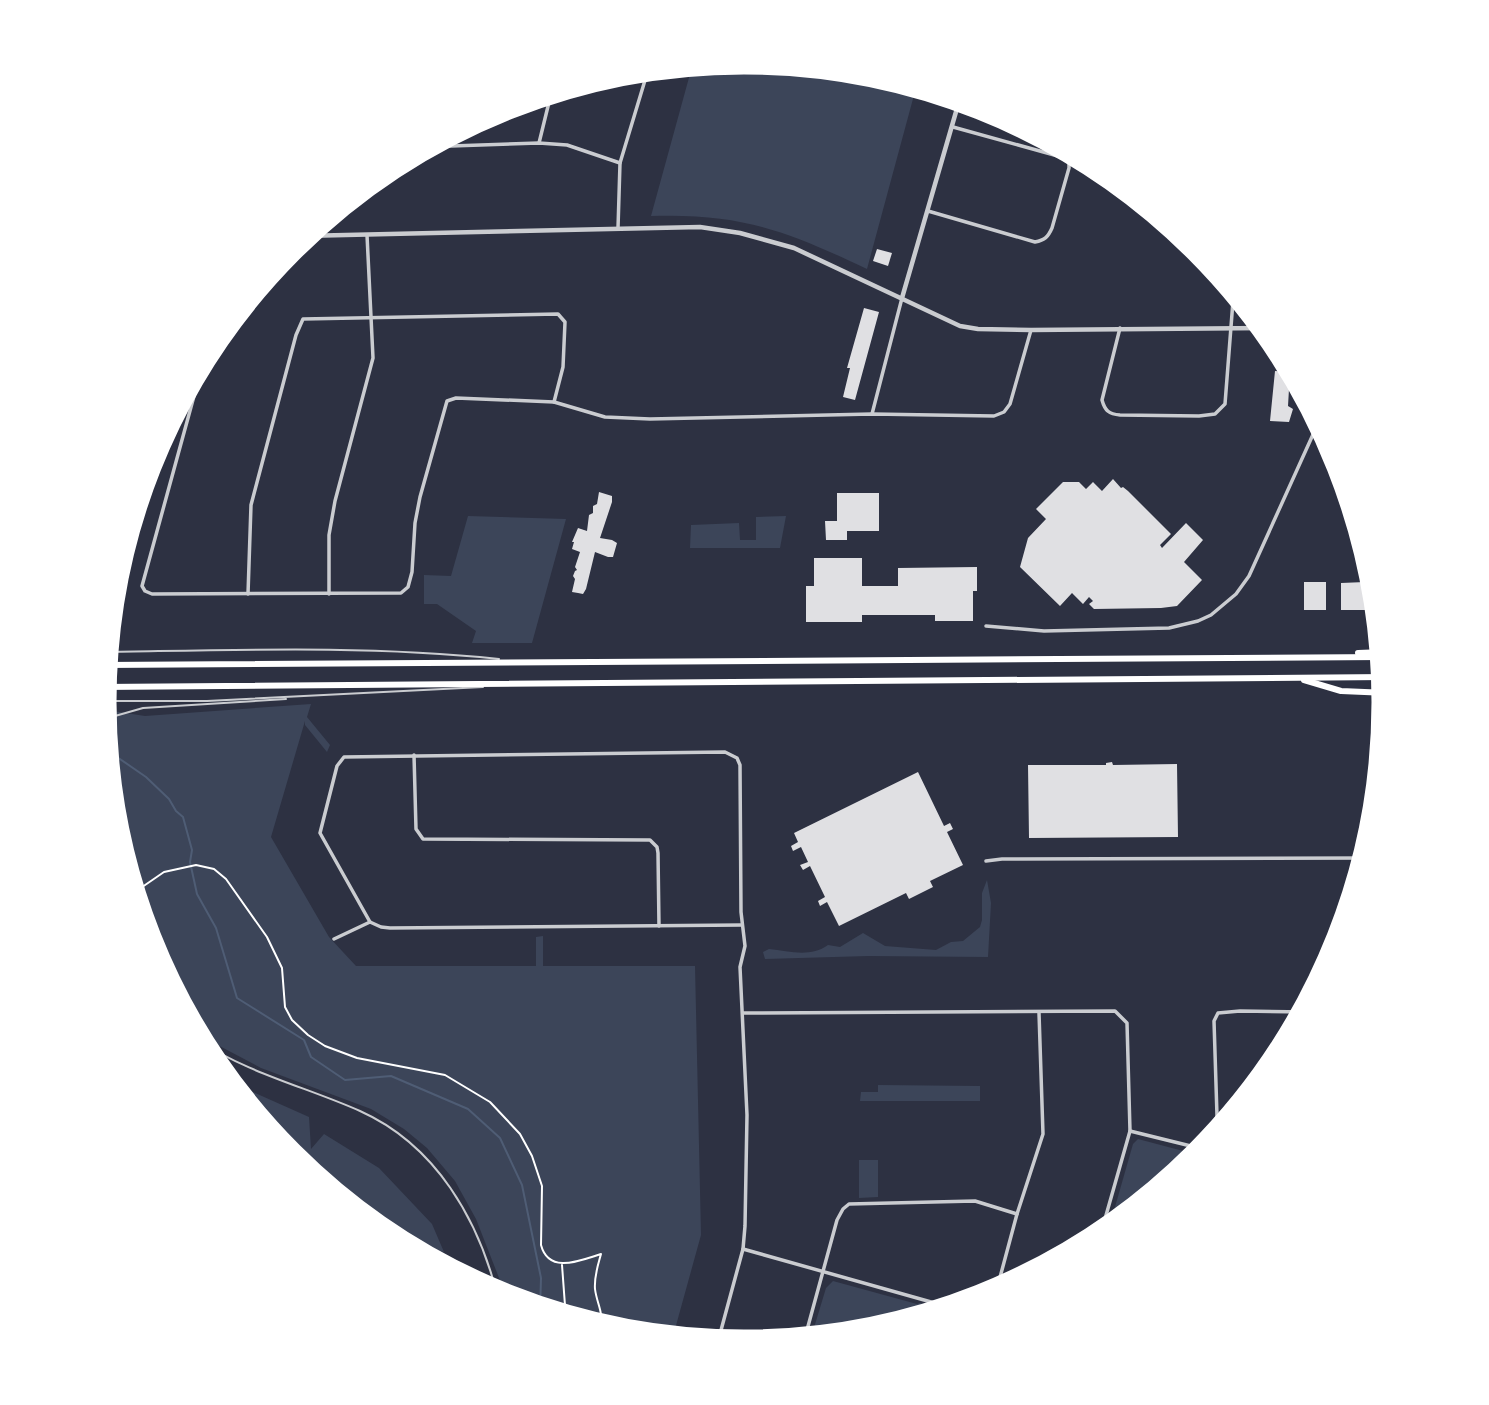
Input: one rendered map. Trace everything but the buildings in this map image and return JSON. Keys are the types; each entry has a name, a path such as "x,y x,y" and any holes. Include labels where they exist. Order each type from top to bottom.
{"highway":[{"path":"1328,657 1375,653"},
{"path":"113,665 1376,657"},
{"path":"112,687 1376,677"},
{"path":"1295,678 1341,691 1377,693"}],"street":[{"path":"618,228 620,163 646,78"},
{"path":"539,143 549,102"},
{"path":"872,414 902,298 958,107"},
{"path":"928,211 1035,242 1043,240 1052,228 1069,162 1065,158 953,127"},
{"path":"444,146 539,143 566,145 620,163"},
{"path":"318,236 699,227 740,233 794,248 960,326 1031,330 1254,328"},
{"path":"329,594 331,524 373,358 367,235"},
{"path":"1120,328 1102,400 1104,409 1111,414 1215,414 1222,410 1225,399 1233,301"},
{"path":"248,594 251,505 296,335 303,319 558,314 565,322 564,356 555,401"},
{"path":"197,386 143,587 152,594 401,593 408,587 412,572 415,523 420,497 433,456 443,409 450,400 555,401 605,417 650,419 872,414 994,416 1004,412 1010,404 1031,330"},
{"path":"986,626 1044,631 1170,628 1211,615 1236,594 1249,576 1315,430"},
{"path":"720,1334 743,1249 747,1197 740,967 745,946 742,925 740,765 737,758 725,752 348,755 341,759 320,833 370,922 381,927 742,925"},
{"path":"415,755 416,829 423,839 650,840 658,853 659,926"},
{"path":"986,861 1357,858"},
{"path":"334,939 370,922"},
{"path":"743,1013 1039,1013 1109,1009 1123,1016 1127,1023 1130,1131 1104,1222"},
{"path":"1214,1126 1217,1116 1214,1021 1218,1013 1240,1011 1295,1014"},
{"path":"999,1282 1017,1213 1043,1133 1039,1013"},
{"path":"1130,1131 1196,1146"},
{"path":"807,1332 837,1220 842,1209 849,1203 975,1201 1017,1213"},
{"path":"743,1249 938,1304"}],"lane":[{"path":"114,652 375,650 437,653 527,663"},
{"path":"112,701 207,701 442,691 508,685"},
{"path":"112,717 143,708 208,706 312,696"},
{"path":"217,1050 245,1066 360,1111 387,1125 408,1141 438,1170 462,1205 483,1251 493,1283"}],"path":[{"path":"140,888 156,876 183,867 206,866 221,873 267,937 282,968 285,1007 292,1020 308,1035 332,1049 357,1058 445,1075 490,1102 513,1125 532,1156 542,1186 542,1249 552,1261 562,1265 601,1254 595,1282 602,1318"},
{"path":"562,1265 566,1308"}],"shaded area":[{"path":"786,71 868,82 914,94 867,269 812,244 763,227 711,218 651,216 690,72"},
{"path":"468,516 566,519 532,643 472,643 476,631 437,604 424,604 424,575 451,576"},
{"path":"786,516 780,548 690,548 691,525 739,523 740,540 756,540 756,517"},
{"path":"311,704 307,717 330,745 327,752 305,725 305,721 271,837 329,937 356,966 536,966 536,937 543,936 543,966 695,966 701,1235 674,1331 621,1323 581,1313 503,1287 476,1219 455,1181 427,1148 404,1129 371,1109 261,1068 211,1042 177,982 160,945 146,906 124,826 117,785 112,711 145,716"},
{"path":"987,880 991,903 988,957 765,959 763,952 769,949 807,953 828,945 840,947 863,933 885,946 936,950 951,942 963,941 980,927 982,893"},
{"path":"878,1085 980,1086 980,1101 860,1101 861,1092 878,1092"},
{"path":"242,1087 309,1117 311,1149 324,1134 379,1168 432,1224 444,1252 422,1246 393,1228 327,1178 269,1120"},
{"path":"1138,1139 1189,1153 1162,1178 1112,1217 1133,1144"},
{"path":"859,1160 878,1160 878,1197 859,1198"},
{"path":"833,1281 931,1306 868,1323 813,1331 826,1288"}],"waterway":[{"path":"114,755 146,777 183,817 192,850 190,862 197,894 216,928 237,998 304,1040 311,1057 345,1080 391,1076 468,1109 500,1138 522,1185 541,1278 540,1301"}]}
